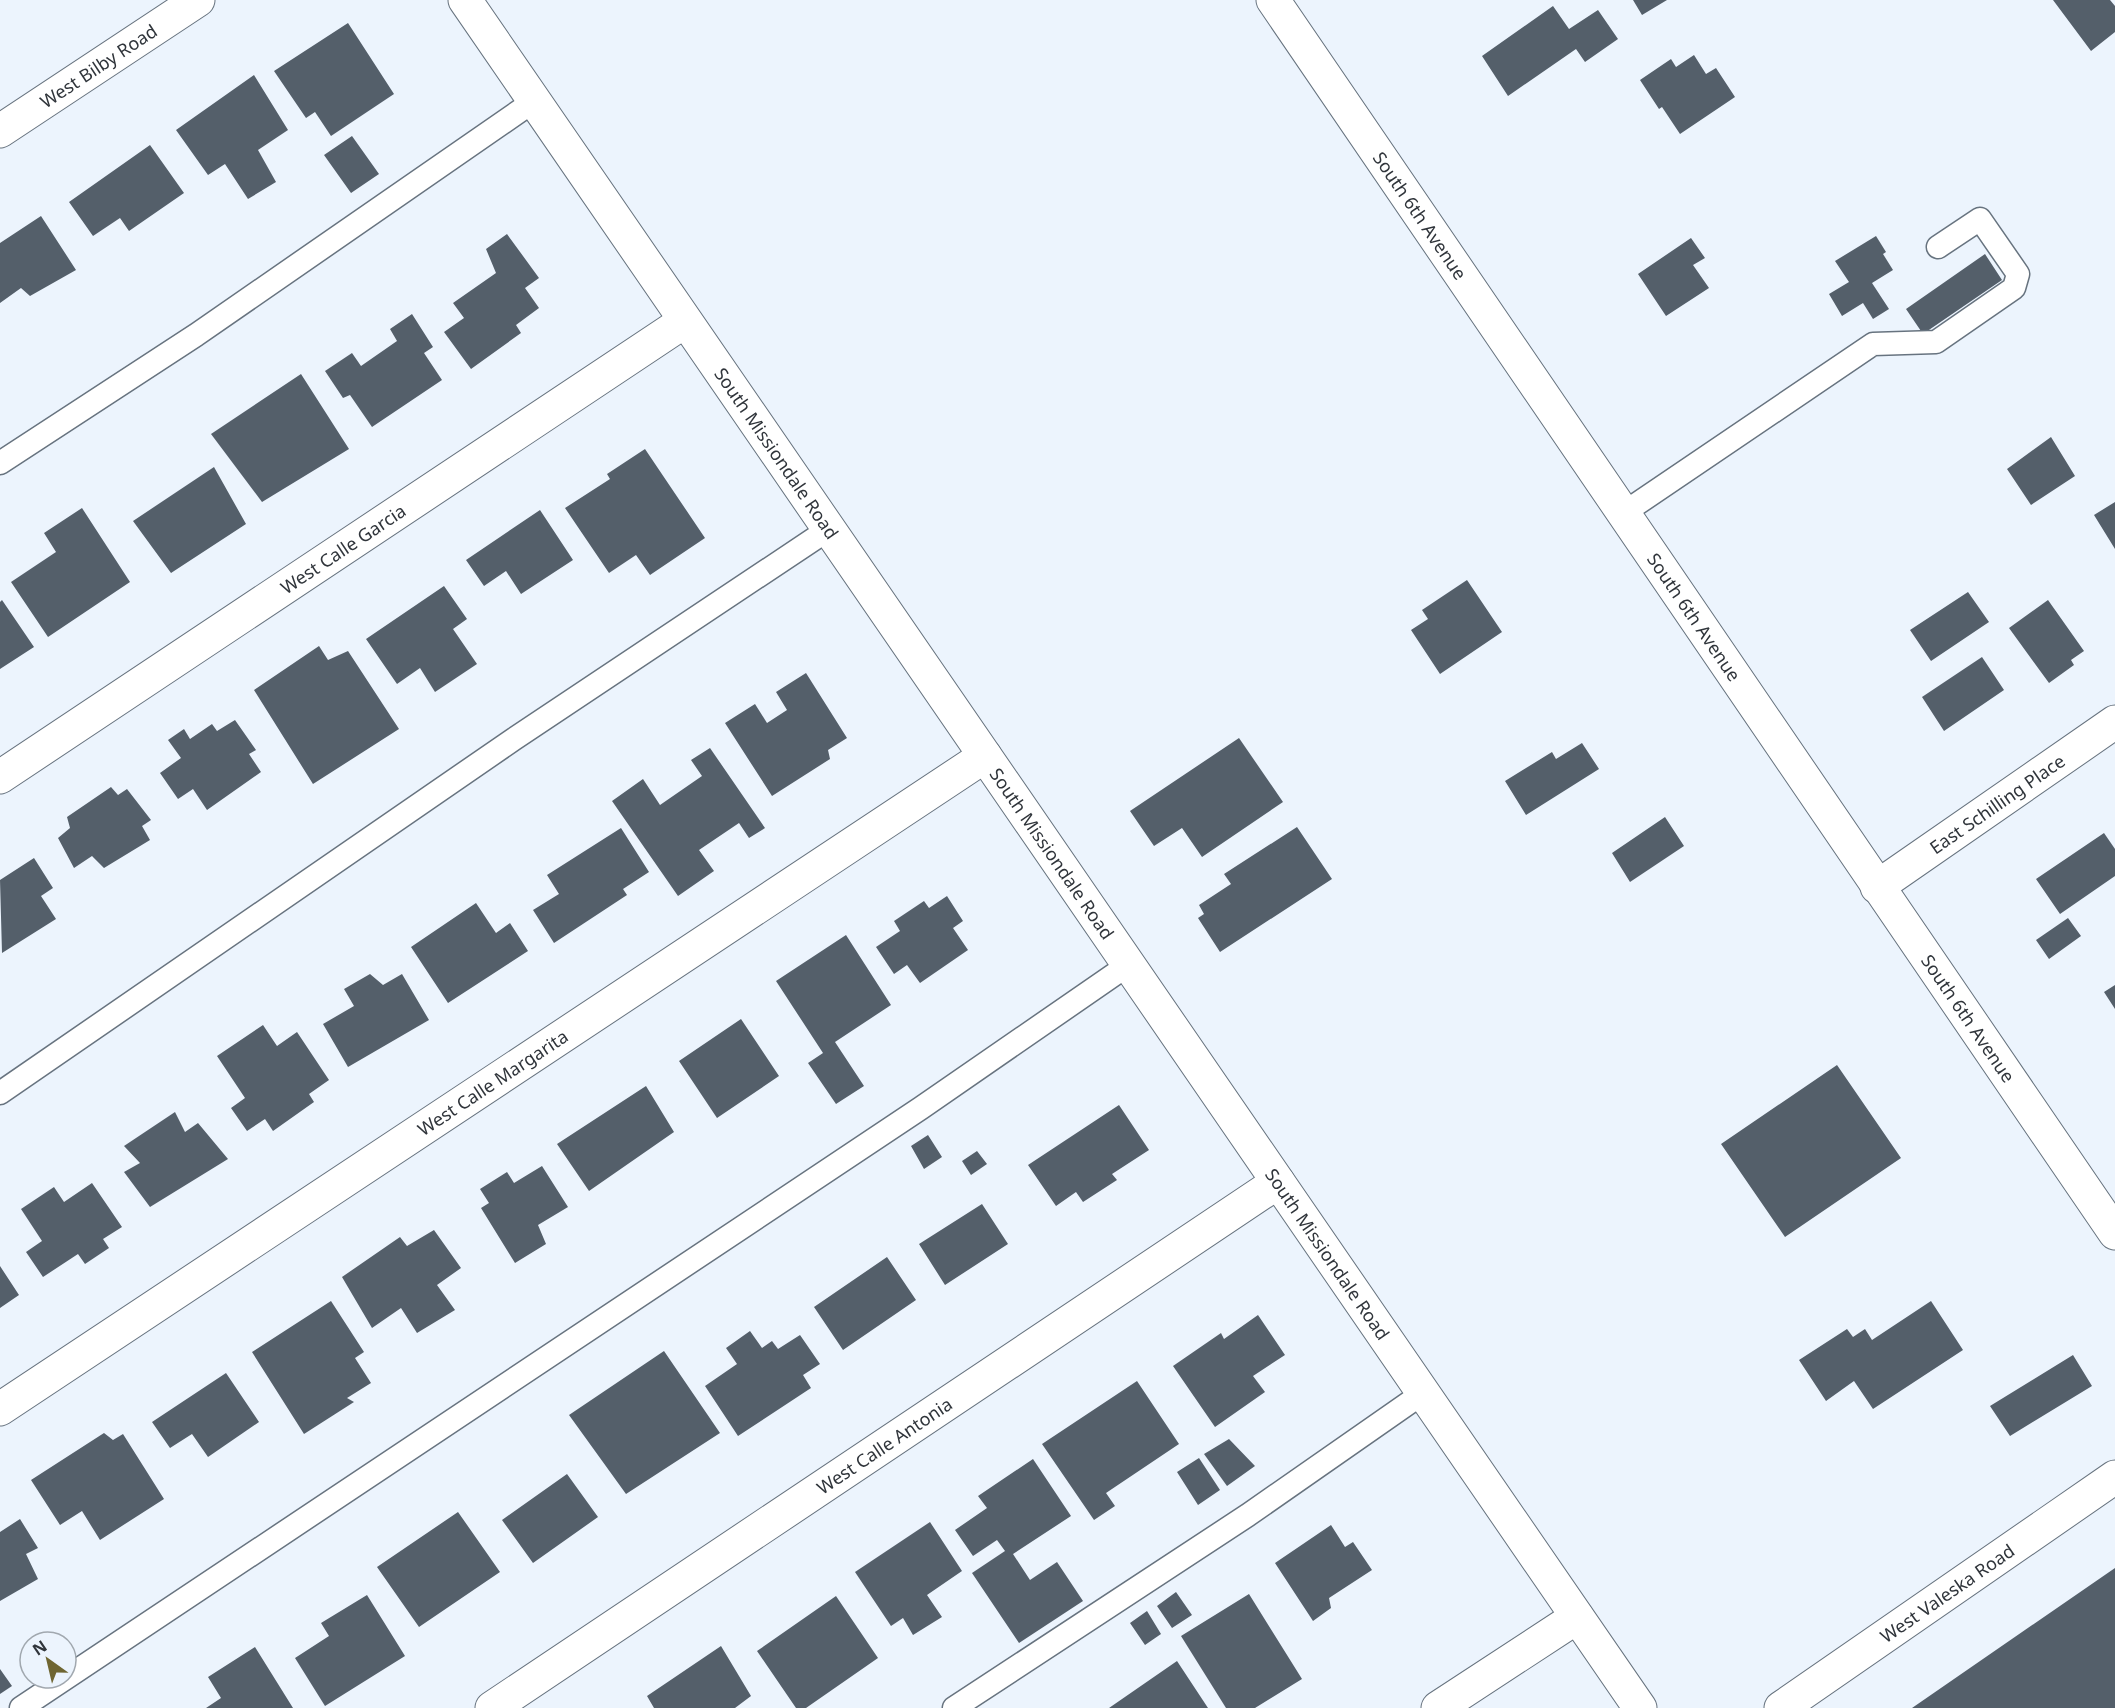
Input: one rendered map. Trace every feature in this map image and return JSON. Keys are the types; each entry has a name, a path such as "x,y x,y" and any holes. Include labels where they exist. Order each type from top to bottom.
{"street":[{"name":"West Bilby Road","path":"0,132 198,0"},
{"name":"South Missiondale Road","path":"465,0 1640,1708"},
{"name":"South 6th Avenue","path":"1273,0 2115,1233"},
{"name":"West Calle Garcia","path":"0,777 686,321"},
{"name":"East Schilling Place","path":"1877,886 2115,722"},
{"name":"West Calle Margarita","path":"0,1409 985,756"},
{"name":"West Calle Antonia","path":"492,1708 1278,1182"},
{"name":"West Valeska Road","path":"1781,1708 2115,1477"},
{"path":"1438,1708 1577,1617"}],"lane":[{"path":"0,463 196,335 534,101"},
{"path":"1622,514 1873,344 1936,342 2014,288 2018,274 1980,219 1938,247"},
{"path":"0,1093 514,739 829,529"},
{"path":"21,1708 921,1108 1128,965"},
{"path":"954,1708 1248,1515 1423,1393"}],"building":[{"path":"1633,0 1667,0 1642,15"},
{"path":"2053,0 2110,0 2115,6 2115,32 2091,51"},
{"path":"1553,6 1569,29 1598,10 1618,39 1585,62 1576,49 1508,96 1482,56"},
{"path":"348,23 394,94 331,136 315,112 306,118 274,71"},
{"path":"1694,55 1706,74 1716,68 1735,97 1680,134 1662,107 1659,109 1640,80 1671,59 1676,67"},
{"path":"254,75 288,130 258,150 276,182 248,199 225,164 208,175 176,130"},
{"path":"352,136 379,174 351,193 324,155"},
{"path":"150,145 184,193 129,231 120,218 93,236 69,202"},
{"path":"41,216 76,270 30,296 21,288 0,303 0,243"},
{"path":"507,234 539,278 525,288 539,308 516,325 521,333 471,369 444,332 464,318 453,303 496,273 486,249"},
{"path":"1876,236 1893,270 1872,283 1889,309 1873,319 1863,303 1842,316 1829,294 1849,282 1835,261"},
{"path":"1691,238 1705,258 1693,265 1709,288 1666,316 1638,274"},
{"path":"1985,254 2002,280 1923,334 1906,309"},
{"path":"412,314 433,347 424,353 442,380 372,427 350,395 343,398 325,371 352,353 361,366 397,341 390,329"},
{"path":"301,374 349,449 262,502 211,434"},
{"path":"2051,437 2075,476 2031,505 2007,469"},
{"path":"645,449 705,538 650,575 636,555 609,573 565,508 610,479 607,474"},
{"path":"214,467 246,524 171,573 133,521"},
{"path":"2115,502 2115,549 2094,515"},
{"path":"82,508 130,582 48,637 11,582 56,552 44,533"},
{"path":"540,510 573,560 521,594 506,571 484,586 466,560"},
{"path":"1467,580 1502,632 1440,674 1411,630 1428,619 1422,610"},
{"path":"444,586 467,619 453,629 477,664 435,692 420,668 397,684 366,639"},
{"path":"1968,592 1989,622 1931,661 1910,630"},
{"path":"2,600 34,647 0,669 0,602"},
{"path":"2048,600 2084,651 2071,660 2074,665 2049,683 2009,628"},
{"path":"319,646 328,660 348,651 399,729 313,784 254,690"},
{"path":"1982,657 2004,690 1944,731 1922,697"},
{"path":"806,673 847,738 828,750 830,759 772,796 725,723 755,704 767,723 787,710 776,692"},
{"path":"235,720 256,750 249,754 261,772 207,810 193,789 178,799 160,773 181,758 168,740 184,729 190,739 212,724 217,731"},
{"path":"1239,738 1283,802 1202,857 1182,828 1154,846 1130,811"},
{"path":"1582,743 1599,769 1526,815 1505,781 1552,752 1556,759"},
{"path":"710,748 765,828 749,838 739,823 699,850 714,871 678,896 612,801 643,779 660,805 702,776 691,760"},
{"path":"111,787 118,795 127,789 151,820 142,826 150,840 104,868 92,856 74,868 58,838 70,828 67,817"},
{"path":"1665,817 1684,846 1630,882 1612,853"},
{"path":"1297,827 1332,879 1220,952 1198,918 1204,914 1199,905 1231,884 1224,874"},
{"path":"621,828 649,872 623,889 627,895 554,943 533,910 559,894 547,875"},
{"path":"2104,833 2115,849 2115,876 2060,914 2036,879"},
{"path":"34,858 53,888 41,896 56,919 2,953 0,880"},
{"path":"947,896 963,921 953,928 968,950 920,983 907,965 894,974 876,947 900,931 894,921 924,901 929,908"},
{"path":"476,903 496,933 510,923 528,951 448,1003 411,947"},
{"path":"2068,918 2081,936 2049,959 2036,940"},
{"path":"846,935 891,1005 835,1042 864,1086 836,1104 808,1063 823,1053 776,981"},
{"path":"370,974 383,985 402,974 429,1020 348,1067 323,1024 354,1006 344,989"},
{"path":"2115,985 2115,1009 2104,992"},
{"path":"741,1019 779,1076 717,1118 679,1061"},
{"path":"263,1025 277,1046 297,1032 329,1080 309,1094 314,1102 273,1131 265,1119 247,1131 231,1108 245,1098 217,1056"},
{"path":"1837,1065 1901,1158 1785,1237 1721,1144"},
{"path":"646,1086 674,1132 589,1191 557,1144"},
{"path":"1119,1105 1149,1150 1112,1174 1117,1180 1083,1202 1076,1192 1056,1206 1028,1165"},
{"path":"175,1112 185,1132 198,1123 228,1159 150,1207 124,1172 140,1163 124,1146"},
{"path":"928,1135 942,1157 924,1169 911,1146"},
{"path":"977,1151 987,1164 971,1175 962,1161"},
{"path":"542,1166 568,1207 538,1225 546,1244 515,1263 481,1208 489,1203 480,1189 507,1172 514,1183"},
{"path":"92,1183 122,1227 103,1239 109,1248 85,1264 78,1254 43,1277 26,1252 42,1241 21,1209 54,1187 64,1202"},
{"path":"982,1204 1008,1244 945,1285 919,1244"},
{"path":"434,1230 461,1268 437,1285 455,1310 417,1333 401,1308 372,1328 342,1277 400,1237 407,1246"},
{"path":"887,1257 916,1300 843,1350 814,1307"},
{"path":"0,1266 19,1295 0,1308"},
{"path":"331,1301 364,1352 355,1358 371,1383 347,1398 354,1402 304,1434 252,1352"},
{"path":"1931,1301 1963,1350 1873,1409 1854,1381 1826,1401 1799,1360 1847,1329 1853,1337 1865,1329 1872,1340"},
{"path":"1258,1315 1285,1355 1253,1376 1265,1392 1215,1427 1173,1366 1221,1333 1224,1339"},
{"path":"750,1331 762,1348 772,1341 778,1349 800,1335 820,1364 803,1375 811,1388 738,1436 705,1386 737,1364 726,1348"},
{"path":"664,1351 720,1433 626,1494 569,1415"},
{"path":"2073,1355 2092,1386 2010,1436 1990,1406"},
{"path":"226,1373 259,1422 208,1457 192,1434 170,1448 152,1422"},
{"path":"1137,1381 1179,1444 1106,1493 1115,1506 1094,1520 1042,1444"},
{"path":"104,1433 113,1440 123,1434 164,1499 100,1540 82,1511 60,1525 31,1480"},
{"path":"1229,1439 1255,1466 1227,1486 1204,1454"},
{"path":"1199,1458 1220,1490 1198,1505 1177,1472"},
{"path":"1033,1459 1071,1516 1013,1554 1030,1580 1057,1562 1083,1601 1019,1643 972,1573 1005,1551 997,1540 973,1556 955,1530 987,1508 978,1496"},
{"path":"567,1474 598,1517 533,1563 502,1520"},
{"path":"458,1512 500,1572 419,1627 377,1567"},
{"path":"20,1519 38,1548 26,1554 38,1579 0,1601 0,1532"},
{"path":"930,1522 962,1571 927,1595 942,1617 913,1635 903,1618 891,1626 855,1572"},
{"path":"1331,1525 1345,1547 1353,1542 1372,1570 1329,1598 1331,1608 1313,1621 1275,1563"},
{"path":"2115,1568 2115,1708 1912,1708"},
{"path":"1176,1592 1192,1615 1172,1628 1157,1606"},
{"path":"1249,1594 1302,1679 1255,1708 1226,1708 1181,1636"},
{"path":"367,1595 405,1656 325,1706 295,1658 329,1636 321,1623"},
{"path":"836,1596 878,1658 806,1708 796,1708 757,1651"},
{"path":"1147,1611 1161,1634 1145,1645 1130,1623"},
{"path":"721,1646 751,1696 735,1708 654,1708 647,1696"},
{"path":"255,1647 293,1708 206,1708 221,1698 208,1677"},
{"path":"1177,1661 1208,1708 1109,1708"},
{"path":"0,1669 12,1686 0,1694"}]}
